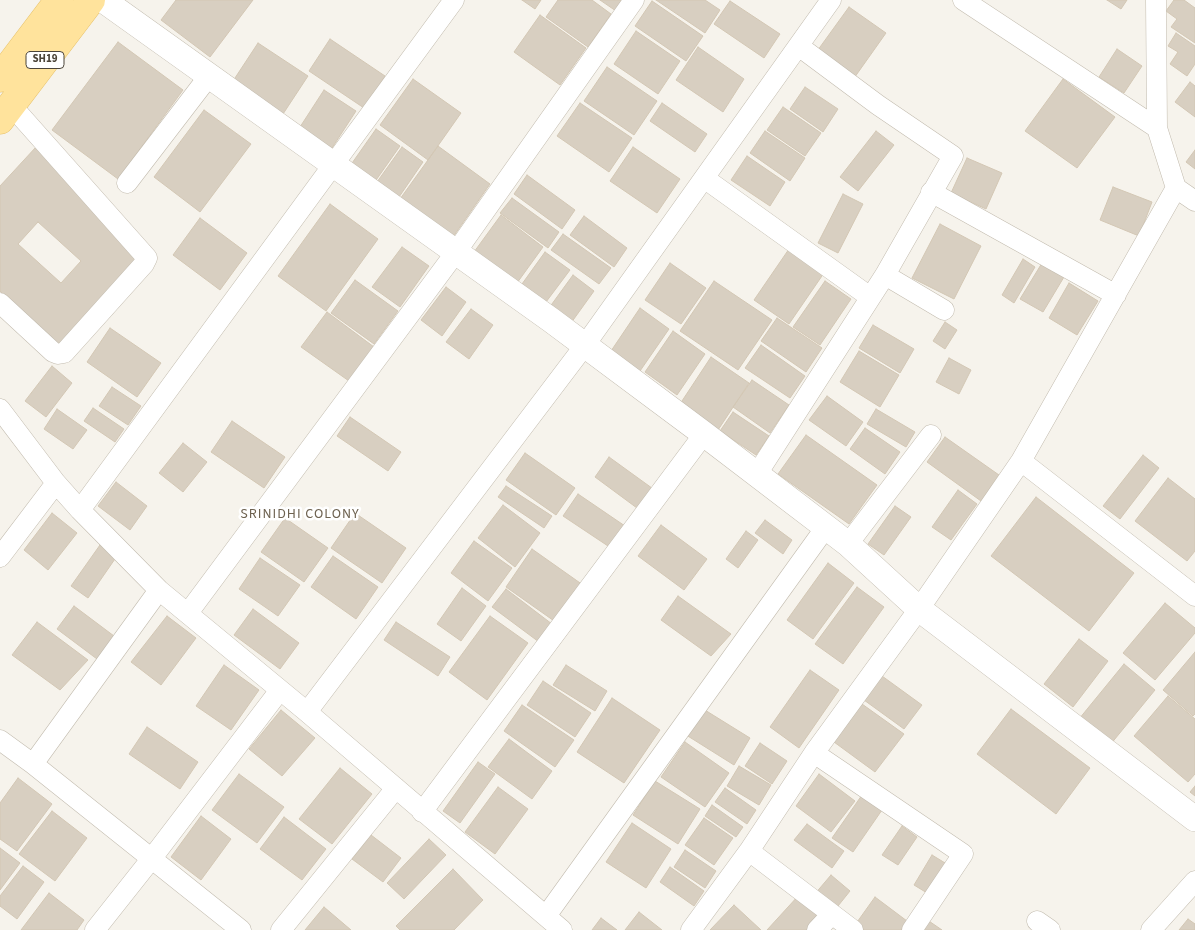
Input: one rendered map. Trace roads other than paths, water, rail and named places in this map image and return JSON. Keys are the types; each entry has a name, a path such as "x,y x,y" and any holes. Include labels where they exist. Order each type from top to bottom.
{"main road":[{"name":"SH19","path":"0,78 58,0"},
{"name":"SH19","path":"6,113 91,0"}],"street":[{"path":"103,0 585,345 704,434 848,544 919,609 1195,819"},
{"path":"80,510 454,0"},
{"path":"188,612 456,252 634,0"},
{"path":"307,712 585,345 832,0"},
{"path":"1156,0 1157,128 1176,188 1195,201"},
{"path":"975,3 1157,128"},
{"path":"757,474 885,275 953,156 878,105 800,47"},
{"path":"127,183 209,76"},
{"path":"0,302 53,352 64,354 144,264 147,258 6,113"},
{"path":"704,178 870,297"},
{"path":"691,930 749,851 814,754 919,609 1021,461 1176,188"},
{"path":"931,192 1116,295"},
{"path":"885,275 944,310"},
{"path":"0,409 56,483 159,590 307,712 562,930"},
{"path":"422,812 704,434"},
{"path":"848,544 931,435"},
{"path":"1021,461 1195,596"},
{"path":"0,557 56,483"},
{"path":"546,916 826,527"},
{"path":"33,764 159,590"},
{"path":"95,930 280,690"},
{"path":"0,740 33,764 241,930"},
{"path":"814,754 963,854 912,930"},
{"path":"280,930 396,788"},
{"path":"749,851 853,930"},
{"path":"1151,930 1195,881"},
{"path":"817,930 832,914"}],"district":[{"name":"SRINIDHI COLONY","path":"300,515"}]}
